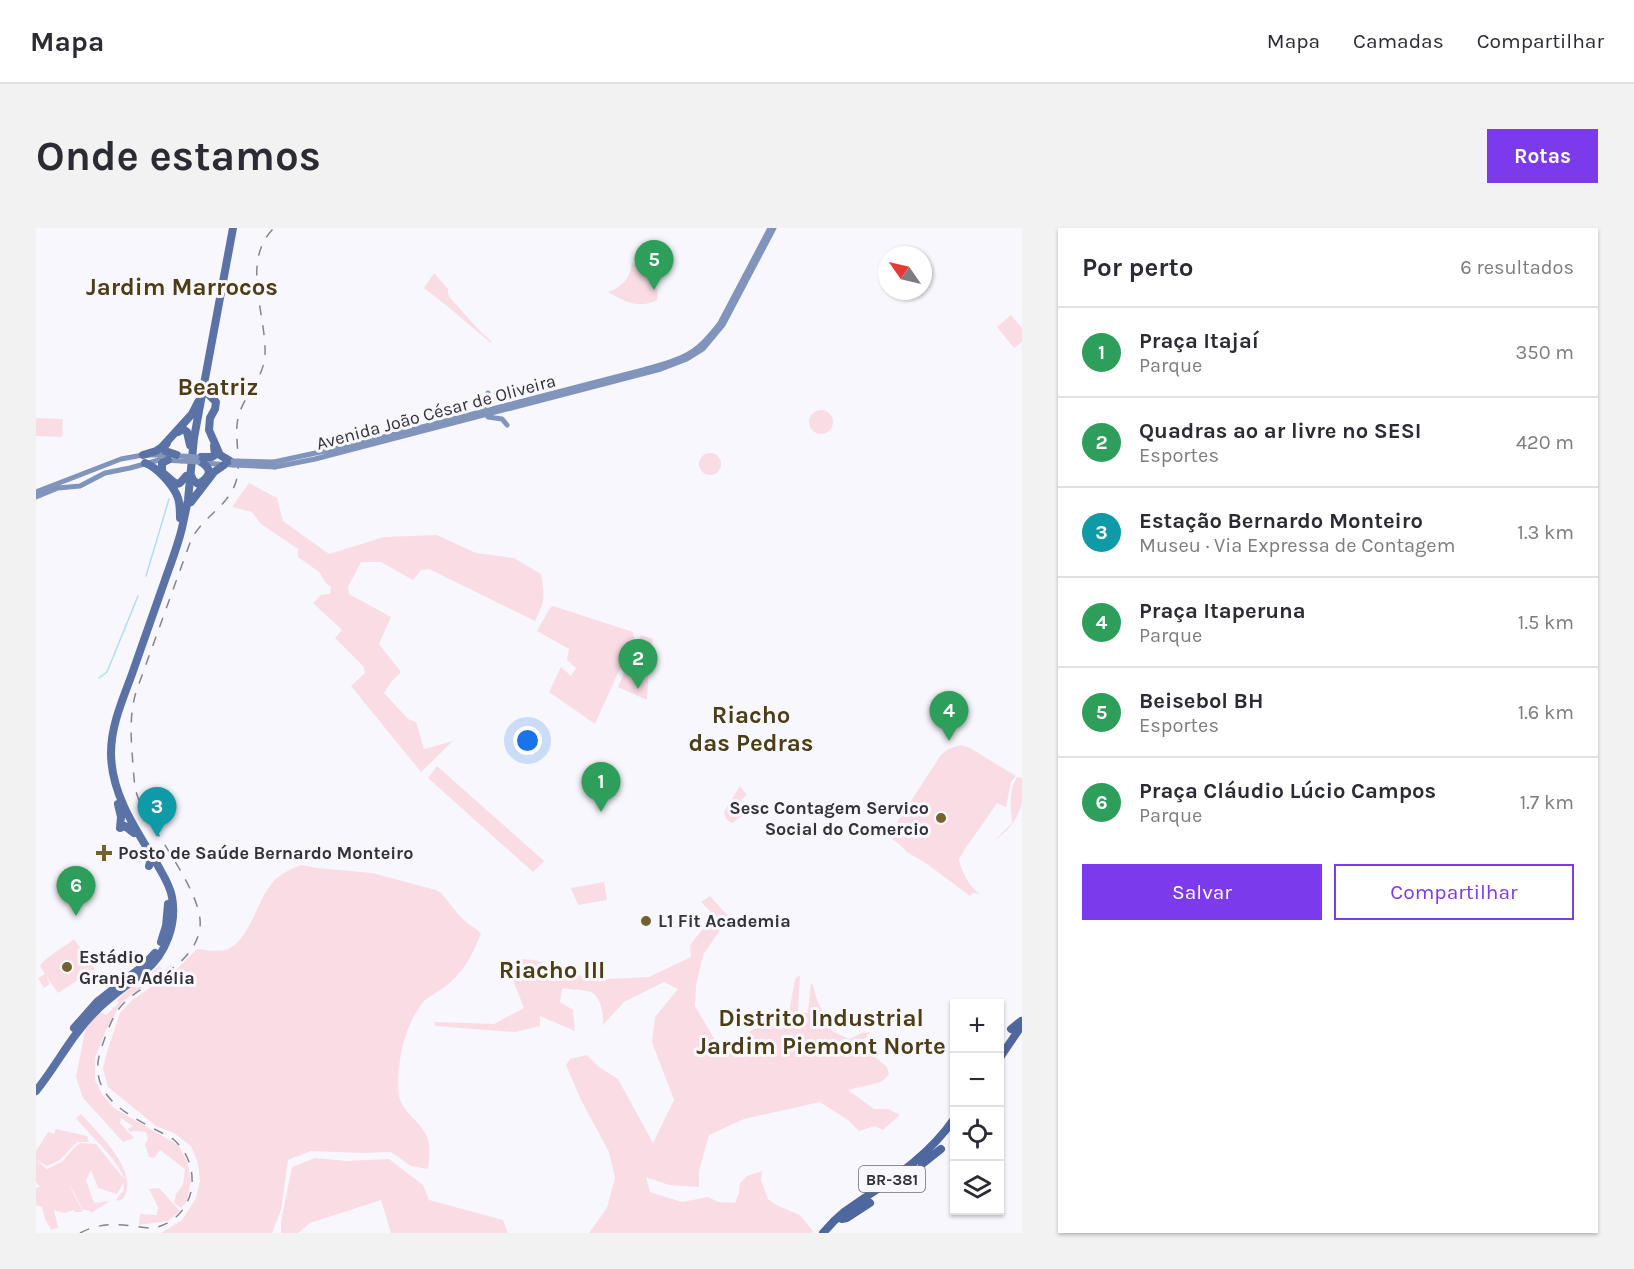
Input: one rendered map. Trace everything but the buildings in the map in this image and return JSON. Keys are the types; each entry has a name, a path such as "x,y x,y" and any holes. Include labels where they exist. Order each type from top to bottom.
{"highway":[{"path":"182,528 186,524 190,502 190,445 207,373 231,228"},
{"path":"36,1084 82,1017 105,995 143,966 155,953 166,926 170,899 134,833 118,794 111,754 115,724 182,528 187,507 199,405 231,228"},
{"path":"190,502 214,472 230,463 220,455 209,430 210,418 216,405 207,391 207,373"},
{"path":"180,518 177,494 155,468 144,459 162,447 207,399 214,402 214,408 207,424 216,452 212,457 199,459"},
{"path":"181,457 166,452 164,447 181,429 187,432 190,445"},
{"path":"190,477 196,484 199,484 209,472 208,467 199,459"},
{"path":"168,460 162,463 162,472 171,481 176,484 190,477"},
{"path":"36,1090 47,1078 80,1029 96,1011 154,963 165,945 172,926 173,915 164,876 112,792 107,754 111,723 177,533 190,477"},
{"path":"118,804 121,817 120,828 125,826 134,833"},
{"path":"1011,1029 1022,1022"},
{"path":"1004,1045 1022,1022"},
{"path":"1003,1053 1022,1022"},
{"name":"BR-381","path":"932,1142 950,1126"},
{"name":"BR-381","path":"843,1216 916,1161 950,1126"},
{"name":"BR-381","path":"826,1233 834,1221 913,1168 933,1151 950,1127"},
{"name":"BR-381","path":"913,1168 941,1149"},
{"path":"843,1216 867,1192"},
{"name":"BR-381","path":"843,1216 847,1218 870,1203"}],"main road":[{"name":"Avenida João César de Oliveira","path":"274,465 666,368 695,354 714,337 723,325 772,228"},
{"path":"488,393 488,401 479,414 497,417 507,425"},
{"name":"Avenida João César de Oliveira","path":"36,494 115,461 181,457 274,465 315,459 479,414"},
{"name":"Avenida João César de Oliveira","path":"36,494 58,488 80,486 105,473 144,459 168,460 181,457"},
{"path":"309,467 315,459"},
{"path":"67,480 70,488"}],"shaded area":[{"path":"632,262 654,283 658,293 657,300 638,304 620,299 608,292 625,281 630,273"},
{"path":"434,273 448,289 451,299 491,343 424,288"},
{"path":"1011,315 1022,328 1022,342 1014,348 997,327"},
{"path":"821,410 829,414 833,422 829,430 821,434 813,430 809,422 813,414"},
{"path":"36,418 63,419 62,437 36,436"},
{"path":"710,453 718,456 721,464 718,472 710,475 702,472 699,464 702,456"},
{"path":"249,483 277,498 283,521 329,554 384,537 437,535 476,553 514,558 541,574 543,599 535,621 429,569 421,570 413,580 381,562 361,562 348,587 349,594 391,617 379,644 401,672 384,693 408,719 416,722 424,749 453,741 421,772 351,686 365,673 364,667 335,638 342,630 313,603 321,595 330,594 331,587 319,572 298,557 298,549 261,524 252,512 232,507"},
{"path":"553,606 633,632 634,637 595,724 549,692 561,667 571,676 576,668 567,660 569,649 537,631"},
{"path":"641,635 653,639 647,700 618,687"},
{"name":"Sesc Contagem Servico Social do Comercio","path":"961,745 970,748 1016,776 1011,782 1006,807 997,803 959,859 966,878 980,894 973,893 970,896 888,836 941,755 948,749"},
{"path":"437,766 544,861 533,872 428,778"},
{"path":"1017,777 1022,778 1021,808 1012,824 995,840 1012,823 1011,794"},
{"path":"740,786 747,795 741,800 744,805 741,809 742,816 732,823 726,819 724,812"},
{"path":"301,865 372,873 436,890 467,923 481,934 461,971 450,983 423,1002 410,1024 403,1044 399,1066 399,1095 404,1107 421,1127 429,1142 428,1169 411,1166 391,1152 311,1151 288,1160 281,1210 272,1233 161,1233 182,1220 196,1198 200,1181 198,1163 191,1146 174,1133 156,1126 108,1087 103,1069 120,1013 131,1001 178,968 197,949 222,951 233,946 247,930 273,882"},
{"path":"604,882 607,900 578,905 571,888"},
{"path":"710,896 729,917 703,955 696,986 695,1006 719,1047 736,1044 753,1029 778,1023 782,1030 788,1018 795,979 800,975 798,1012 808,1013 811,983 832,1031 849,1039 870,1032 864,1040 875,1057 887,1067 889,1075 881,1082 848,1090 874,1109 888,1109 900,1115 883,1130 875,1126 859,1131 848,1120 820,1102 744,1119 709,1135 699,1171 699,1187 669,1185 646,1177 650,1192 682,1202 708,1197 718,1202 735,1203 740,1183 747,1176 762,1171 761,1180 768,1199 800,1215 813,1231 812,1233 589,1233 607,1208 615,1178 609,1152 581,1100 566,1065 570,1059 587,1055 599,1067 618,1079 653,1143 674,1100 652,1042 655,1017 678,989 664,982 624,1002 602,1026 601,1008 597,998 591,992 562,988 560,1002 573,1010 575,1031 540,1016 540,1026 515,1032 435,1026 434,1022 494,1024 524,1008 511,975 520,966 520,959 535,960 558,969 563,968 586,980 649,977 691,957 690,945 714,915 701,902"},
{"name":"Estádio Granja Adélia","path":"74,939 95,969 58,993 46,976 50,984 44,988 38,978 45,974 40,966"},
{"path":"171,965 122,1002 106,1030 95,1058 95,1080 102,1094 114,1108 178,1145 187,1161 191,1180 187,1201 181,1208 174,1203 176,1194 183,1185 185,1169 160,1150 154,1158 149,1157 145,1144 148,1139 146,1132 130,1132 128,1129 133,1126 121,1118 120,1123 134,1138 123,1142 83,1098 76,1077 86,1026 98,1011 106,1015 119,1003 117,1000 133,982 138,988 159,966 163,971"},
{"path":"81,1114 107,1142 122,1165 127,1188 123,1199 117,1201 123,1191 124,1182 117,1194 98,1188 91,1170 86,1180 94,1203 110,1201 91,1213 82,1209 68,1184 83,1212 74,1210 64,1213 54,1210 58,1228 51,1230 42,1207 36,1205 36,1188 40,1187 36,1182 36,1160 47,1169 62,1162 80,1143 96,1144 125,1180 109,1155 76,1118"},
{"path":"56,1129 87,1136 89,1142 77,1142 60,1160 47,1166 36,1160 36,1151 48,1132 54,1134"},
{"path":"315,1158 347,1161 389,1159 423,1185 429,1200 503,1220 508,1233 391,1233 381,1200 310,1223 298,1233 281,1233 281,1222 292,1167"},
{"path":"159,1188 180,1211 168,1221 139,1225 140,1214 157,1215 158,1207 149,1189"}],"waterway":[{"path":"146,576 169,499"},
{"path":"99,678 107,672 138,596"}],"railway":[{"path":"80,1233 107,1225 152,1228 160,1226 168,1223 180,1213 191,1192 191,1171 182,1149 173,1139 129,1115 116,1105 106,1094 99,1080 98,1065 108,1029 121,1006 135,993 181,962 190,952 200,927 199,913 186,881 137,796 134,783 132,710 136,692 191,540 200,526 228,497 236,482 238,418 244,402 261,373 265,356 258,289 259,256 264,241 274,228"}],"place":[{"name":"Beisebol BH","path":"654,290"},
{"name":"Quadras ao ar livre no SESI","path":"638,689"},
{"name":"Praça Itaperuna","path":"949,741"},
{"name":"Praça Itajaí","path":"601,812"},
{"name":"Sesc Contagem Servico Social do Comercio","path":"941,818"},
{"name":"Estação Bernardo Monteiro","path":"157,837"},
{"name":"Posto de Saúde Bernardo Monteiro","path":"104,853"},
{"name":"Praça Cláudio Lúcio Campos","path":"76,916"},
{"name":"L1 Fit Academia","path":"646,921"},
{"name":"Estádio Granja Adélia","path":"67,967"}],"district":[{"name":"Jardim Marrocos","path":"182,287"},
{"name":"Beatriz","path":"218,387"},
{"name":"Riacho das Pedras","path":"751,729"},
{"name":"Riacho III","path":"552,970"},
{"name":"Distrito Industrial Jardim Piemont Norte","path":"821,1032"}]}
